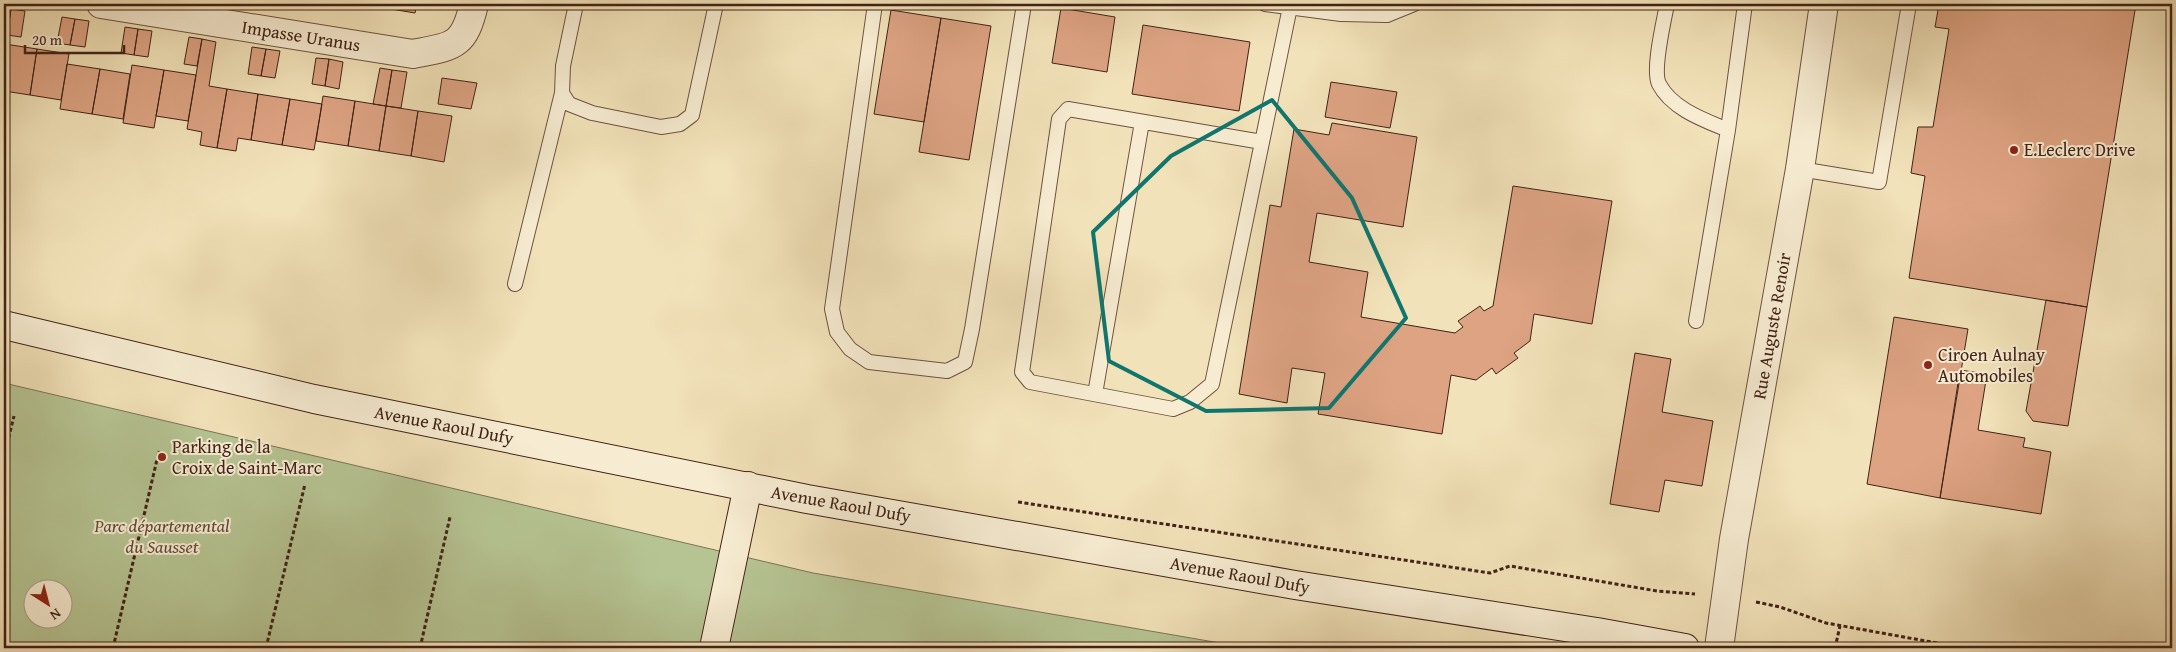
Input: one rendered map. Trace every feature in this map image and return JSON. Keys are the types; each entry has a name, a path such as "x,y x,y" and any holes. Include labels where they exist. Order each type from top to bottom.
{"main road":[{"name":"Impasse Uranus","path":"101,4 413,54 445,48 460,39 469,28 474,4"},
{"name":"Rue Auguste Renoir","path":"1719,648 1734,539 1800,169 1824,4"},
{"name":"Avenue Raoul Dufy","path":"4,325 314,399 748,486 1295,585 1597,632 1685,648"},
{"path":"714,648 748,486"}],"lane":[{"path":"515,284 562,93 563,66 576,4"},
{"path":"562,93 570,104 592,113 662,127 680,124 692,115 716,4"},
{"path":"876,4 832,309 837,332 850,349 869,362 947,371 965,362 972,329 1024,4"},
{"path":"1266,4 1341,14 1387,15 1414,4"},
{"path":"1667,4 1657,66 1658,83 1673,101 1693,114 1728,130"},
{"path":"1696,321 1728,130 1745,4"},
{"path":"1800,169 1879,182 1909,4"},
{"path":"1262,142 1068,109 1059,119 1022,372 1030,382 1173,409 1190,402 1212,384 1290,7"},
{"path":"1095,394 1142,122"}],"path":[{"path":"4,457 14,416"},
{"path":"113,648 159,451"},
{"path":"266,648 305,484"},
{"path":"1017,502 1490,573 1510,566 1658,591 1726,596 1780,606 1840,626 1965,648"},
{"path":"420,648 450,517"},
{"path":"1835,648 1840,626"}],"highlighted area":[{"path":"1272,100 1352,198 1406,318 1329,408 1206,411 1109,361 1093,232 1171,156"}],"green space":[{"name":"Parc départemental du Sausset","path":"4,383 813,573 1249,648 4,648"}],"building":[{"path":"361,4 417,4 415,13"},
{"name":"E.Leclerc Drive","path":"1939,4 2136,4 2087,307 1909,278 1925,176 1911,173 1918,127 1933,127 1949,29 1935,27"},
{"path":"2136,4 2172,4 2172,10"},
{"path":"4,7 11,9 7,35 4,34"},
{"path":"1061,8 1115,17 1107,72 1052,63"},
{"path":"11,9 25,11 21,37 7,35"},
{"path":"891,10 941,18 924,122 874,114"},
{"path":"62,17 75,19 70,45 57,43"},
{"path":"941,18 991,26 969,160 919,152"},
{"path":"75,19 89,21 85,47 70,45"},
{"path":"1143,25 1250,42 1239,111 1132,94"},
{"path":"125,27 138,29 134,55 121,53"},
{"path":"138,29 152,31 148,57 134,55"},
{"path":"189,37 202,39 197,66 184,64"},
{"path":"202,39 216,42 209,86 227,89 217,148 200,145 202,132 187,129"},
{"path":"5,44 37,49 30,95 4,91"},
{"path":"252,47 266,49 261,76 248,74"},
{"path":"37,49 69,54 61,100 30,95"},
{"path":"266,49 280,51 275,78 261,76"},
{"path":"316,58 329,59 325,86 312,84"},
{"path":"329,59 343,62 339,89 325,86"},
{"path":"67,64 100,69 92,114 60,109"},
{"path":"132,65 164,70 154,128 123,123"},
{"path":"380,68 392,70 386,106 373,104"},
{"path":"100,69 130,74 123,119 92,114"},
{"path":"164,70 196,75 188,121 156,116"},
{"path":"392,70 407,72 401,108 386,106"},
{"path":"442,78 477,83 471,109 438,104"},
{"path":"1331,82 1397,92 1390,128 1325,117"},
{"path":"227,89 258,94 251,140 238,138 236,151 217,148"},
{"path":"258,94 290,99 282,145 251,140"},
{"path":"323,96 355,101 348,146 316,141"},
{"path":"290,99 322,104 314,150 282,145"},
{"path":"355,101 386,106 379,151 348,146"},
{"path":"386,106 418,111 411,156 379,151"},
{"path":"418,111 452,116 444,162 411,156"},
{"path":"1332,123 1417,137 1403,227 1317,213 1309,262 1368,272 1361,317 1455,333 1463,327 1458,321 1480,306 1484,311 1493,306 1513,186 1612,201 1592,324 1534,314 1530,341 1514,353 1518,358 1496,374 1492,368 1476,380 1451,375 1442,434 1318,414 1325,373 1292,368 1287,403 1239,394 1270,205 1281,207 1294,129 1329,135"},
{"path":"2046,300 2087,307 2068,426 2033,421 2026,411"},
{"path":"1894,317 1968,329 1940,498 1867,484"},
{"path":"1635,353 1671,359 1662,412 1713,421 1702,486 1665,480 1659,512 1610,504"},
{"path":"1960,370 1987,374 1978,430 2025,438 2023,447 2051,452 2041,514 1940,498"}],"place":[{"name":"E.Leclerc Drive","path":"2014,150"},
{"name":"Ciroen Aulnay Automobiles","path":"1928,365"},
{"name":"Parking de la Croix de Saint-Marc","path":"162,457"}]}
